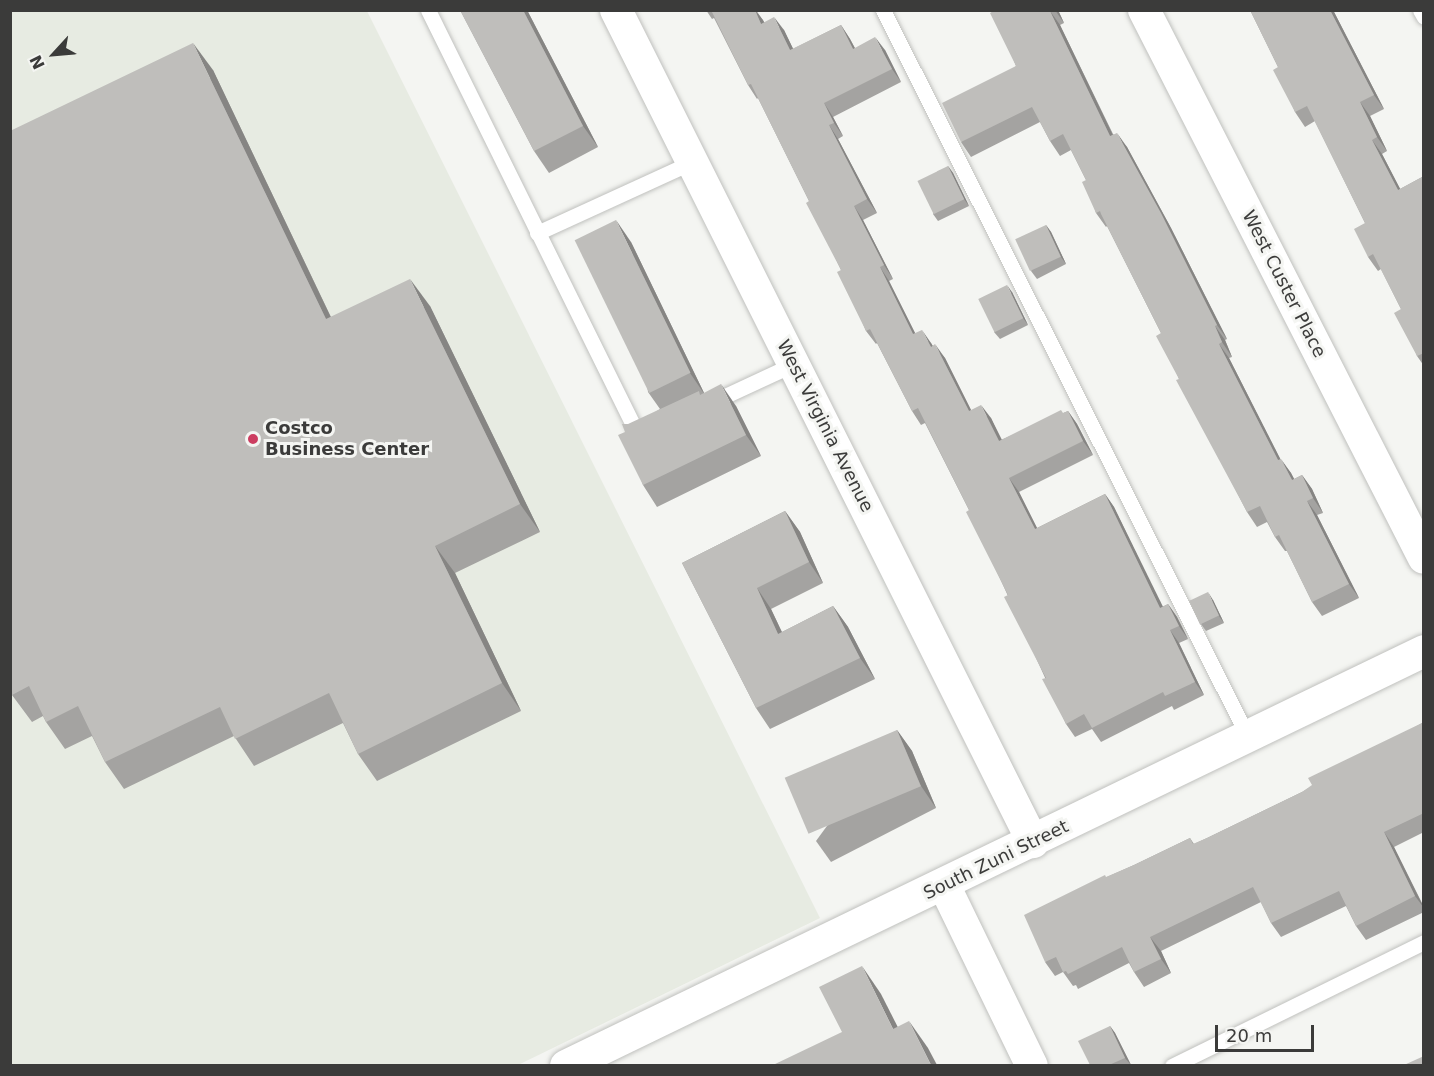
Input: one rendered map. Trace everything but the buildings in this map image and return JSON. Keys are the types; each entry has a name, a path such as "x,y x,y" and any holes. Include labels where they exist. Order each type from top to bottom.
{"street":[{"name":"West Virginia Avenue","path":"616,10 1033,842"},
{"name":"West Custer Place","path":"1144,10 1424,558"},
{"name":"South Zuni Street","path":"566,1065 944,885 1424,651"},
{"path":"944,885 1032,1065"}],"lane":[{"path":"428,10 639,436 659,427"},
{"path":"883,10 1248,737"},
{"path":"1420,10 1424,17"},
{"path":"537,233 692,162"},
{"path":"701,408 794,364"},
{"path":"1172,1065 1424,942"}],"shaded area":[{"path":"10,11 367,11 820,918 518,1065 11,1065"}],"place":[{"name":"Costco Business Center","path":"253,439"}]}
